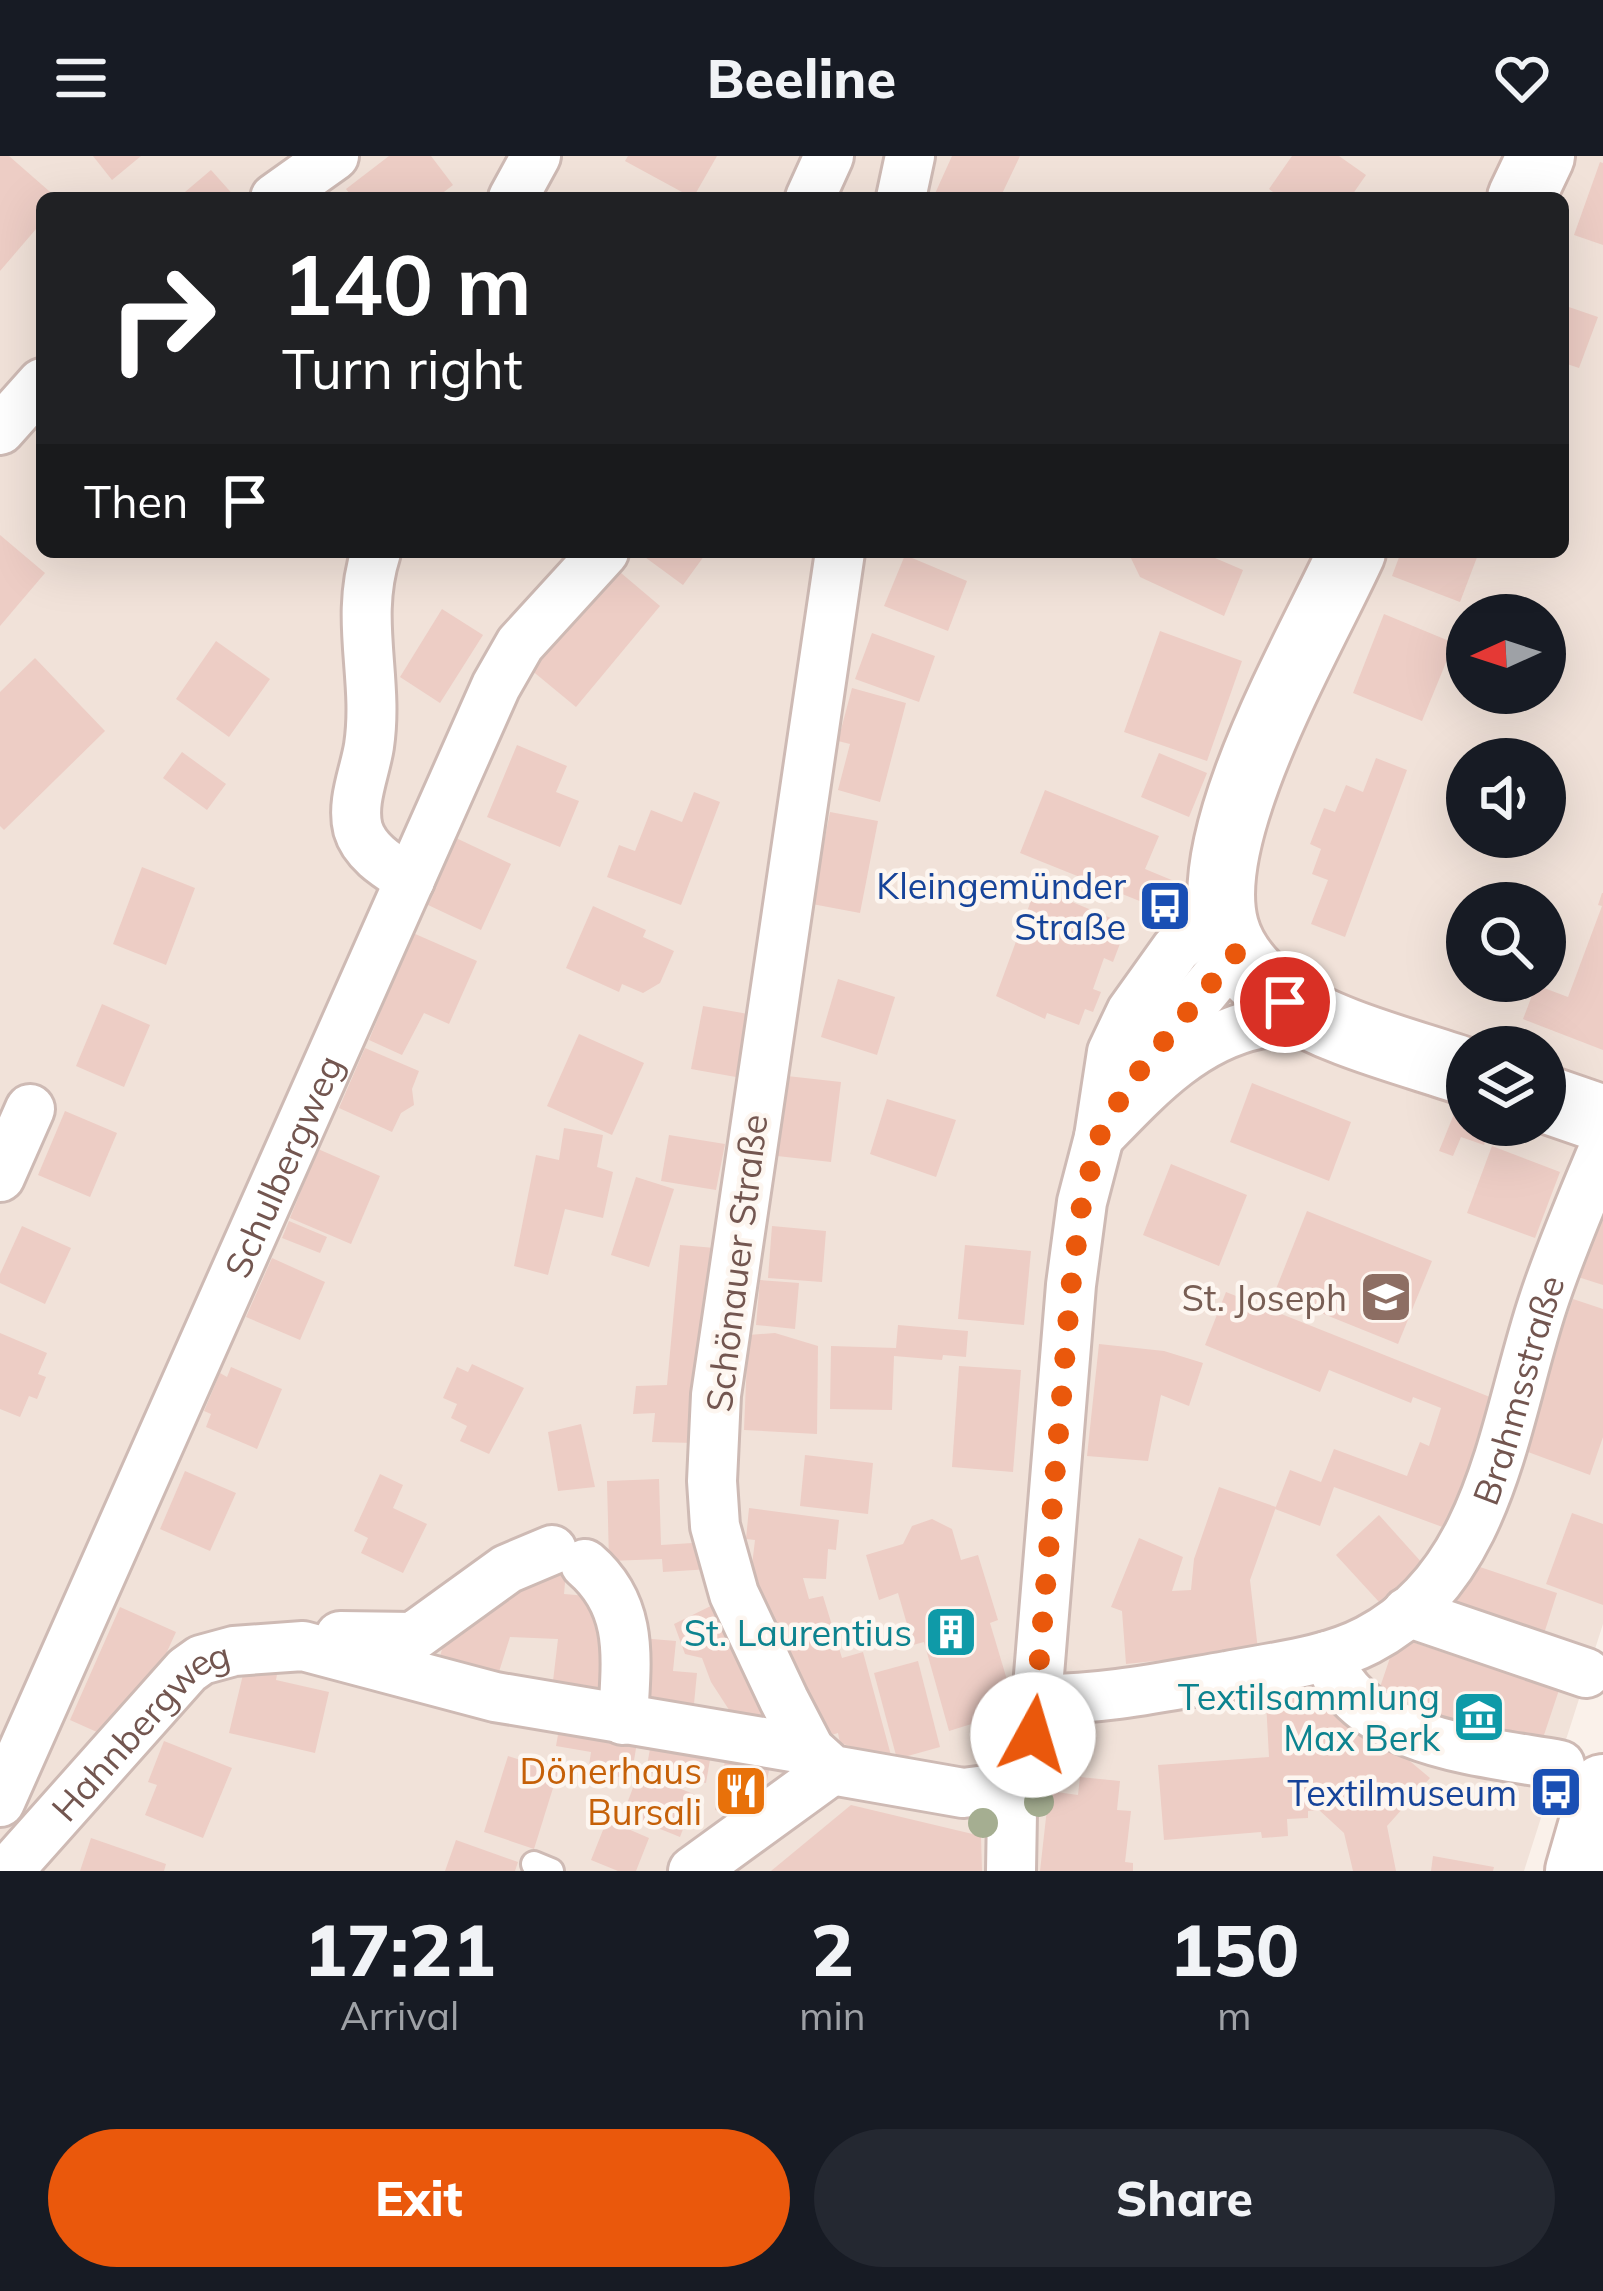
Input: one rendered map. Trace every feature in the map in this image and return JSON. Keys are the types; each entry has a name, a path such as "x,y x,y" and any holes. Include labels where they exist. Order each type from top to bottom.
{"street":[{"path":"283,192 334,156"},
{"path":"516,192 536,156"},
{"path":"813,192 829,156"},
{"path":"902,192 910,156"},
{"path":"1524,192 1541,156"},
{"path":"0,430 36,390"},
{"path":"374,558 364,614 372,721 356,813 358,829 374,854 410,880"},
{"name":"Schulbergweg","path":"0,1802 496,686 520,644 599,558"},
{"name":"Schönauer Straße","path":"821,1760 734,1594 715,1526 712,1481 716,1395 740,1210 839,558"},
{"path":"1349,558 1238,801 1223,866 1229,932 1250,972 1285,1002 1442,1063"},
{"path":"693,1871 821,1760 963,1793 982,1793 1007,1784 1029,1756 1082,1202 1099,1137 1229,932"},
{"path":"1099,1137 1181,1058 1217,1037 1261,1023 1332,1023"},
{"path":"1566,1106 1603,1118"},
{"path":"0,1177 30,1109"},
{"name":"Brahmsstraße","path":"1037,1699 1105,1698 1327,1656 1368,1640 1407,1612 1462,1546 1490,1485 1542,1305 1603,1150"},
{"name":"Hahnbergweg","path":"303,1646 318,1636 413,1637 507,1569 568,1557 614,1595 626,1654 623,1720"},
{"path":"1407,1612 1586,1673"},
{"name":"Hahnbergweg","path":"8,1871 194,1664 235,1652 303,1646 495,1697 821,1760"},
{"path":"1327,1656 1334,1673 1368,1709 1414,1734 1581,1777 1579,1871"},
{"path":"1007,1784 1012,1812 1011,1871"}],"shaded area":[{"path":"0,156 1603,156 1603,1624 1524,1871 0,1871"}],"building":[{"path":"0,156 9,156 50,192 36,192 36,229 0,271"},
{"path":"93,156 141,156 112,180"},
{"path":"389,156 431,156 453,185 444,192 346,189"},
{"path":"628,156 717,156 696,192 682,192 625,161"},
{"path":"952,156 1020,156 1003,192 936,192"},
{"path":"1292,156 1339,156 1366,175 1354,192 1269,189"},
{"path":"1603,163 1603,245 1574,235"},
{"path":"211,170 231,192 185,192"},
{"path":"1569,307 1598,317 1579,368 1569,365"},
{"path":"0,535 45,573 0,626"},
{"path":"646,558 703,558 683,585"},
{"path":"904,558 967,581 948,631 884,606"},
{"path":"1131,558 1215,558 1243,570 1224,616 1140,577"},
{"path":"1399,558 1477,558 1463,594 1446,597 1392,576"},
{"path":"608,562 660,606 576,707 524,664"},
{"path":"442,609 483,635 440,703 400,677"},
{"path":"1384,614 1446,640 1446,662 1422,721 1353,693"},
{"path":"1160,631 1242,661 1207,761 1124,732"},
{"path":"872,633 935,656 919,702 855,679"},
{"path":"216,641 270,679 229,737 176,699"},
{"path":"35,658 105,731 4,830 0,826 0,692"},
{"path":"852,688 906,703 880,802 838,790 850,744 838,741"},
{"path":"517,745 567,766 556,792 579,801 560,847 487,817"},
{"path":"182,752 226,784 207,810 163,778"},
{"path":"1159,753 1207,773 1189,817 1141,797"},
{"path":"1376,758 1407,770 1345,937 1311,924 1328,880 1312,874 1321,849 1310,844 1324,808 1335,812 1346,785 1363,792"},
{"path":"1045,790 1159,836 1145,869 1174,881 1162,910 1020,853"},
{"path":"694,792 720,802 681,905 607,877 619,845 635,851 651,810 682,822"},
{"path":"830,812 878,821 860,913 812,904"},
{"path":"456,838 511,864 481,930 426,904"},
{"path":"142,867 195,888 166,965 113,944"},
{"path":"1036,887 1118,921 1112,938 1121,941 1113,962 1104,958 1093,989 1101,992 1093,1012 1085,1009 1079,1025 1047,1013 1045,1019 996,996"},
{"path":"1603,893 1603,1050 1566,1036 1566,1026 1541,1026 1523,1019 1530,1002 1566,1002 1602,906 1598,905"},
{"path":"593,906 646,930 643,937 674,951 660,983 643,993 622,984 619,992 566,968"},
{"path":"413,933 477,961 449,1024 424,1013 402,1055 369,1040"},
{"path":"838,979 895,997 877,1055 821,1037"},
{"path":"102,1004 150,1025 124,1087 76,1066"},
{"path":"703,1006 748,1014 736,1077 691,1069"},
{"path":"579,1034 644,1063 612,1135 547,1106"},
{"path":"365,1048 419,1071 412,1089 414,1105 401,1113 392,1132 339,1108"},
{"path":"787,1076 841,1082 831,1162 777,1156"},
{"path":"1252,1083 1351,1122 1329,1181 1230,1142"},
{"path":"887,1099 956,1120 936,1177 870,1154"},
{"path":"65,1111 117,1133 90,1197 38,1175"},
{"path":"564,1128 603,1135 597,1167 613,1172 603,1218 565,1209 548,1275 514,1266 536,1155 559,1160"},
{"path":"1446,1134 1446,1146 1457,1146 1453,1156 1439,1151"},
{"path":"669,1135 725,1144 716,1190 661,1181"},
{"path":"1492,1146 1560,1172 1535,1238 1467,1213"},
{"path":"318,1149 380,1176 351,1244 290,1218"},
{"path":"1171,1164 1247,1195 1219,1266 1143,1235"},
{"path":"636,1177 674,1189 649,1267 611,1255"},
{"path":"1603,1200 1603,1285 1578,1277"},
{"path":"1307,1211 1432,1261 1398,1344 1274,1294"},
{"path":"289,1221 327,1237 320,1253 282,1238"},
{"path":"22,1226 71,1248 45,1304 0,1283"},
{"path":"772,1226 826,1231 822,1282 768,1278"},
{"path":"680,1245 715,1248 696,1443 652,1442 655,1413 633,1414 636,1386 667,1385"},
{"path":"965,1245 1031,1251 1024,1325 958,1319"},
{"path":"272,1258 325,1282 300,1340 246,1317"},
{"path":"760,1280 799,1283 795,1329 756,1325"},
{"path":"1226,1292 1500,1401 1456,1532 1334,1487 1320,1526 1275,1509 1290,1470 1321,1482 1334,1449 1407,1476 1420,1442 1429,1446 1441,1408 1413,1397 1411,1403 1329,1370 1320,1392 1205,1345"},
{"path":"1573,1299 1603,1309 1603,1437 1590,1475 1520,1449"},
{"path":"898,1325 968,1331 966,1357 894,1356 892,1410 830,1409 831,1346 896,1348"},
{"path":"0,1333 47,1353 38,1374 46,1377 37,1399 29,1396 20,1417 0,1409"},
{"path":"775,1333 818,1346 817,1434 744,1430 748,1335"},
{"path":"1099,1344 1164,1351 1203,1363 1189,1406 1161,1395 1148,1461 1087,1456"},
{"path":"472,1364 524,1388 489,1454 460,1441 467,1426 451,1418 457,1404 443,1398 457,1367 468,1372"},
{"path":"959,1366 1021,1370 1013,1472 952,1467"},
{"path":"231,1367 282,1389 257,1449 206,1427 211,1414 204,1411 220,1373 227,1377"},
{"path":"581,1424 595,1487 558,1491 548,1432"},
{"path":"805,1455 873,1463 868,1514 800,1506"},
{"path":"185,1471 236,1493 210,1551 160,1529"},
{"path":"380,1474 403,1485 393,1508 427,1524 403,1573 361,1553 368,1538 354,1531"},
{"path":"659,1479 661,1545 708,1542 710,1569 663,1572 662,1559 609,1561 607,1481"},
{"path":"1219,1487 1276,1507 1250,1580 1258,1650 1126,1664 1122,1611 1111,1607 1139,1538 1183,1557 1172,1591 1191,1590 1194,1559"},
{"path":"749,1508 839,1520 836,1550 828,1549 826,1579 803,1578 809,1599 823,1596 842,1658 863,1652 892,1759 840,1743 838,1733 825,1737 750,1582 755,1540 746,1539"},
{"path":"1572,1513 1603,1524 1603,1605 1546,1584"},
{"path":"1379,1515 1423,1564 1380,1603 1336,1555"},
{"name":"St. Laurentius","path":"932,1519 952,1529 961,1560 978,1555 998,1620 990,1623 1016,1710 949,1731 924,1642 913,1645 898,1593 879,1600 866,1555 903,1544 912,1526"},
{"path":"567,1561 564,1594 611,1598 618,1705 551,1698 558,1639 510,1637 497,1678 438,1664 451,1616"},
{"path":"1468,1563 1557,1593 1542,1640 1453,1609"},
{"path":"721,1601 780,1709 744,1733 711,1682 702,1658 685,1654 674,1624"},
{"path":"120,1607 176,1632 139,1713 123,1706 108,1737 70,1720"},
{"path":"1397,1637 1475,1663 1481,1647 1564,1675 1541,1744 1464,1718 1460,1731 1375,1702"},
{"path":"640,1638 676,1641 673,1671 697,1673 693,1714 633,1709"},
{"path":"918,1661 940,1747 897,1759 874,1673"},
{"path":"246,1662 278,1669 276,1680 329,1692 315,1753 229,1733"},
{"path":"1300,1682 1326,1691 1430,1778 1387,1826 1396,1871 1353,1871 1344,1833 1319,1810 1308,1811 1308,1818 1287,1819 1288,1836 1262,1838 1261,1832 1164,1840 1158,1765 1269,1757 1265,1683"},
{"path":"560,1723 638,1736 631,1779 588,1772 591,1752 556,1746"},
{"path":"652,1737 712,1748 706,1783 646,1772"},
{"path":"164,1741 232,1768 203,1838 145,1815 157,1785 148,1782"},
{"path":"508,1756 558,1772 534,1849 484,1832"},
{"path":"725,1761 769,1770 762,1807 749,1817 715,1810"},
{"path":"639,1772 696,1795 680,1837 623,1814"},
{"path":"1080,1777 1120,1781 1117,1810 1131,1811 1125,1862 1133,1863 1133,1871 1040,1871 1049,1791 1078,1795"},
{"path":"851,1805 981,1836 982,1871 771,1871"},
{"path":"607,1820 649,1838 636,1871 618,1871 591,1860"},
{"path":"91,1838 166,1864 164,1871 80,1871"},
{"path":"456,1840 518,1862 515,1871 445,1871"},
{"path":"1433,1856 1494,1867 1493,1871 1431,1871"}],"place":[{"name":"Kleingemünder Straße","path":"1165,906"},
{"name":"St. Joseph","path":"1386,1297"},
{"name":"St. Laurentius","path":"951,1632"},
{"name":"Textilsammlung Max Berk","path":"1479,1717"},
{"name":"Dönerhaus Bursali","path":"741,1791"},
{"name":"Textilmuseum","path":"1556,1792"}],"route":[{"path":"1033,1735 1071,1285 1082,1202 1099,1137 1128,1085 1236,953 1285,1002"}]}
